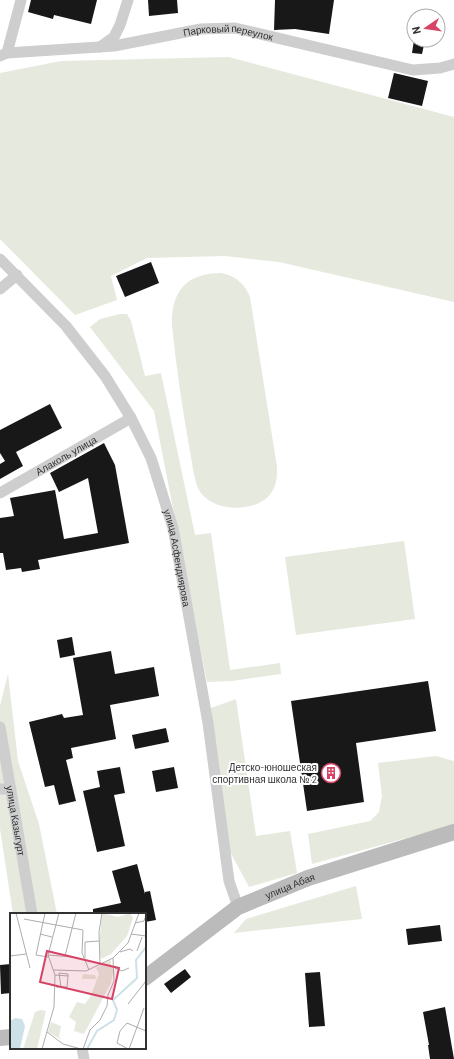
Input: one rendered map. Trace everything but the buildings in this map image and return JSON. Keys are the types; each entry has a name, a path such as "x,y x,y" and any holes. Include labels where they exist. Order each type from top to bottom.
{"street":[{"path":"4,55 21,0"},
{"path":"99,47 114,37 120,25 128,0"},
{"name":"Парковый переулок","path":"4,55 114,46 201,29 235,28 413,70 440,68 454,64"},
{"name":"улица Асфендиярова","path":"0,259 68,328 105,376 132,418 151,458 173,528 208,723 229,882 238,907"},
{"path":"0,289 17,276"},
{"name":"Алаколь улица","path":"0,493 132,418"},
{"name":"улица Казыгурт","path":"0,727 5,789 32,913"},
{"name":"улица Абая","path":"146,977 238,907 308,878 454,832"},
{"path":"0,1038 10,1037"},
{"path":"82,1049 84,1059"}],"shaded area":[{"path":"229,57 454,117 454,302 279,262 225,256 147,258 111,276 117,300 75,315 0,239 0,73 61,61"},
{"path":"221,273 231,276 239,281 250,297 277,467 276,482 273,490 266,498 257,504 235,508 223,506 213,502 204,496 196,483 179,386 172,325 174,303 183,286 190,280 199,276"},
{"path":"120,314 127,314 131,321 145,376 161,373 195,535 211,533 230,670 280,663 281,674 232,681 207,682 154,411 90,327 100,319"},
{"path":"404,541 415,619 296,635 285,557"},
{"path":"8,674 18,761 39,824 57,913 13,913 0,829 0,706"},
{"path":"236,699 256,836 290,831 297,873 249,887 228,848 211,708"},
{"path":"436,756 454,761 454,825 312,864 308,834 370,821 379,812 382,796 378,763"},
{"path":"356,886 362,919 234,933 246,919"}],"place":[{"name":"Детско-юношеская спортивная школа № 2","path":"331,773"}]}
